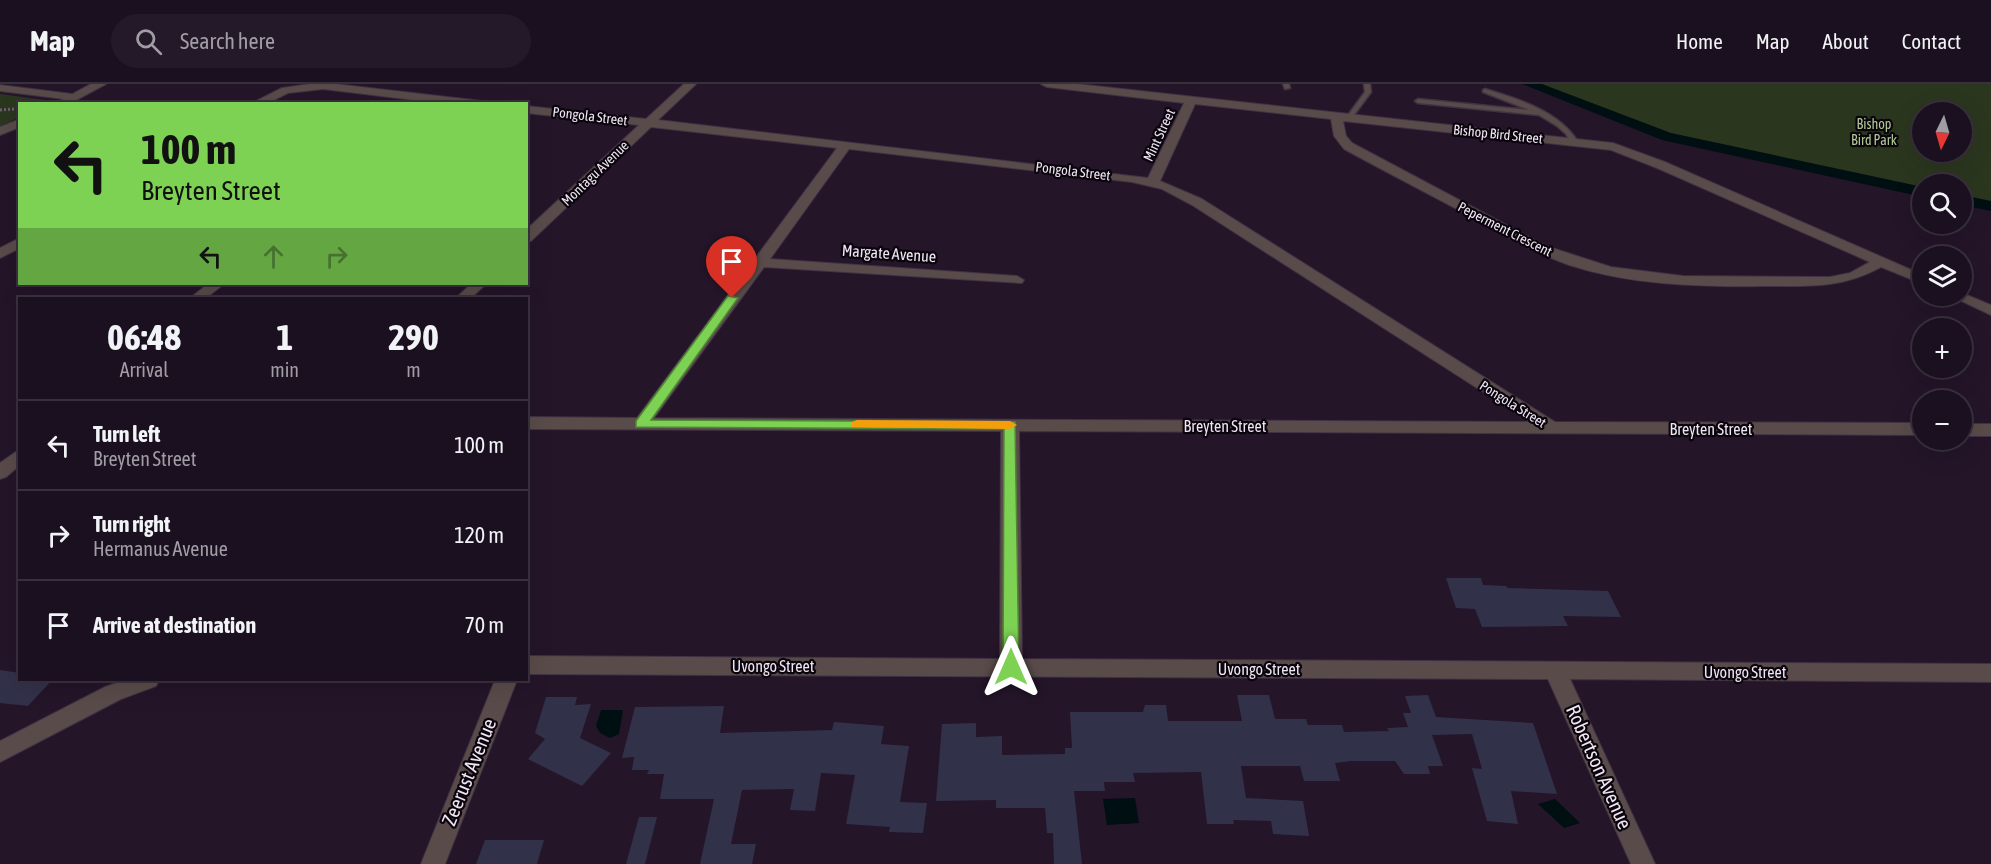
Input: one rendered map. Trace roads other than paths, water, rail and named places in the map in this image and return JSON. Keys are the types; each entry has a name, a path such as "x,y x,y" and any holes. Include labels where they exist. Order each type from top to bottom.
{"street":[{"path":"63,102 100,84"},
{"name":"Montagu Avenue","path":"528,236 690,84"},
{"name":"Bishop Bird Street","path":"1047,84 1090,86 1191,100 1613,147 1634,153 1912,275"},
{"path":"259,102 273,94 297,87 340,87 462,102"},
{"path":"0,88 72,97"},
{"name":"Mint Street","path":"1153,182 1191,100"},
{"name":"Pongola Street","path":"528,109 1153,182 1178,190 1552,428"},
{"name":"Peperment Crescent","path":"1343,117 1340,136 1348,146 1541,249 1573,261 1622,274 1659,280 1830,281 1854,276 1882,261"},
{"path":"0,131 18,123"},
{"path":"641,424 846,145"},
{"path":"0,239 18,242"},
{"path":"0,254 18,243"},
{"name":"Margate Avenue","path":"758,262 1017,280"},
{"path":"198,297 216,285"},
{"path":"464,297 477,285"},
{"path":"1972,302 1991,310"},
{"name":"Breyten Street","path":"528,423 1912,429"},
{"path":"1010,425 1011,667"},
{"path":"1972,430 1991,430"},
{"path":"0,473 18,457"},
{"name":"Uvongo Street","path":"528,665 1991,673"},
{"name":"Robertson Avenue","path":"1555,671 1643,864"},
{"path":"0,752 113,693 145,681"},
{"name":"Zeerust Avenue","path":"433,864 506,681"}],"lane":[{"path":"1343,117 1368,92 1367,84"},
{"path":"1485,91 1542,113 1570,132 1574,142"},
{"path":"1418,100 1542,113"}],"waterway":[{"path":"1529,84 1667,137 1912,190"},
{"path":"1972,202 1991,206"}],"park label":[{"name":"Bishop Bird Park","path":"1874,132"}]}
